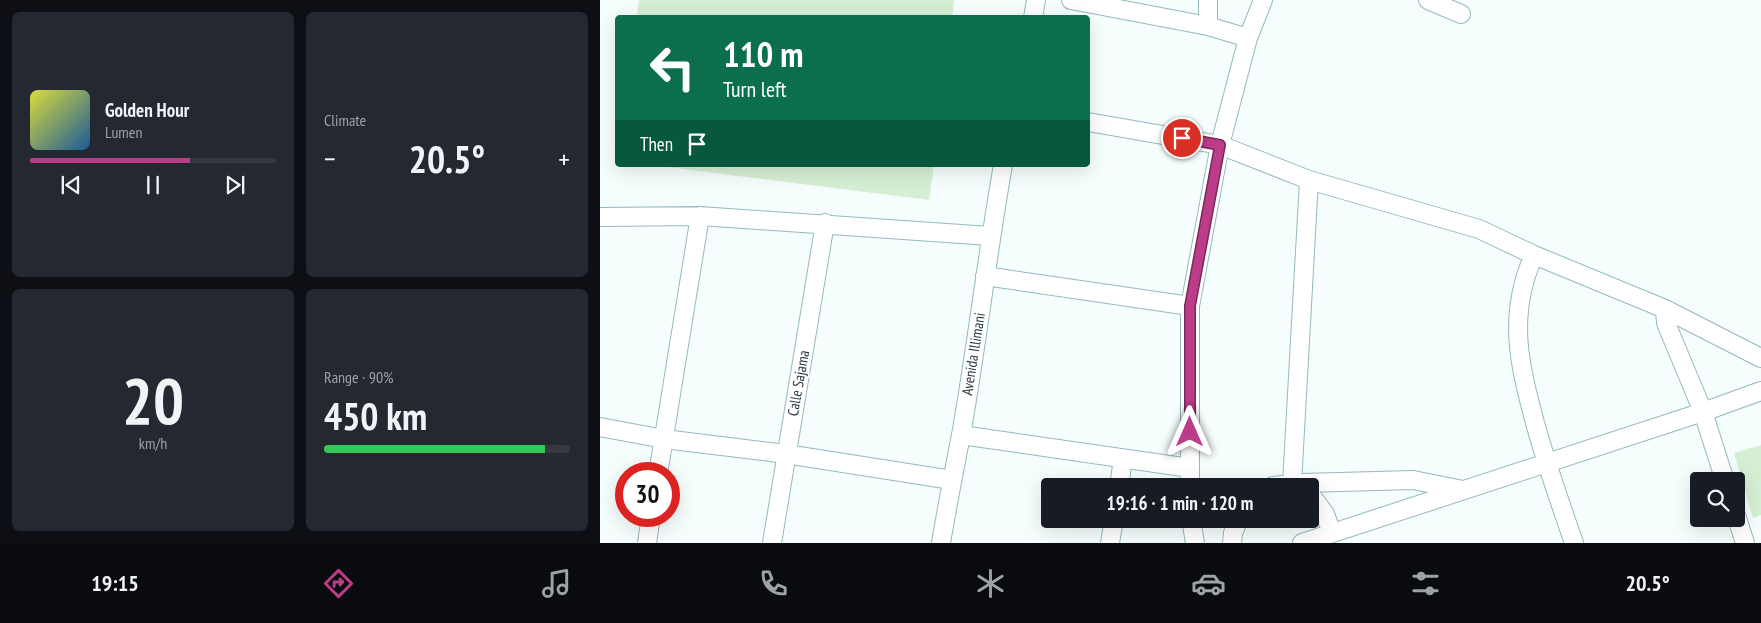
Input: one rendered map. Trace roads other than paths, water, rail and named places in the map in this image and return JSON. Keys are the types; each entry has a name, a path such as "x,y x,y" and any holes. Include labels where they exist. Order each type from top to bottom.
{"street":[{"path":"1034,15 1036,0"},
{"path":"1071,0 1208,26 1248,38"},
{"path":"1208,0 1208,26"},
{"path":"1190,478 1190,306 1220,145 1248,38 1262,0"},
{"path":"1428,0 1461,14"},
{"path":"1090,122 1220,145 1309,180 1479,229 1534,255 1665,309 1761,358"},
{"name":"Avenida Illimani","path":"941,543 961,436 986,276 990,236 1003,167"},
{"path":"1302,478 1309,180"},
{"path":"600,217 700,216 990,236"},
{"path":"660,462 700,216"},
{"name":"Calle Sajama","path":"772,543 825,224"},
{"path":"1534,255 1521,297 1518,350 1522,374 1546,463 1574,543"},
{"path":"986,276 1190,306"},
{"path":"1665,309 1666,323 1704,412 1722,472"},
{"path":"1302,543 1704,412 1761,391"},
{"path":"600,427 664,439 786,454 952,480"},
{"path":"961,436 1190,468"},
{"path":"1120,478 1124,459"},
{"path":"1319,486 1414,480 1463,490"},
{"path":"1319,508 1324,514 1332,533"},
{"path":"647,543 649,527"},
{"path":"1740,527 1745,543"},
{"path":"1110,543 1112,528"},
{"path":"1192,528 1195,543"},
{"path":"1232,543 1235,528"}]}
